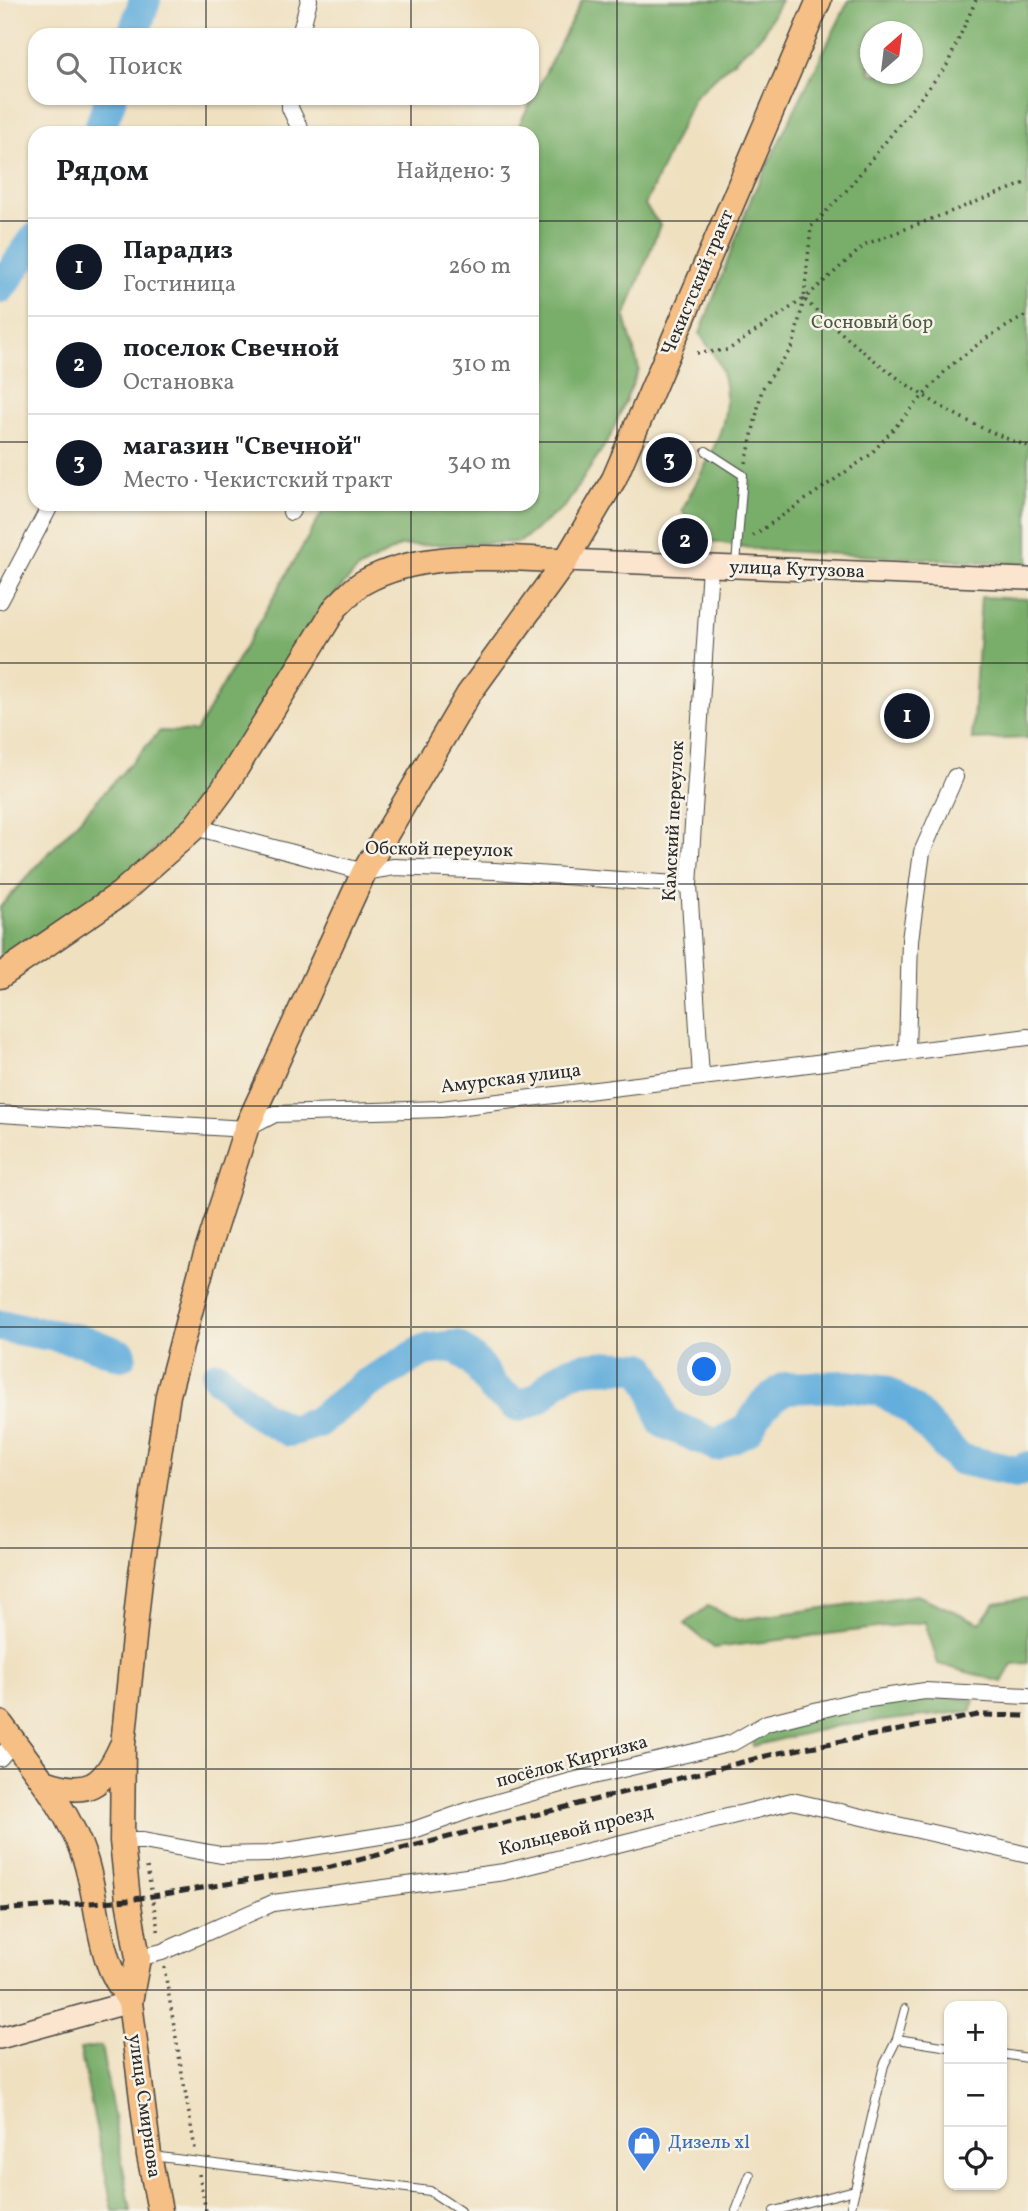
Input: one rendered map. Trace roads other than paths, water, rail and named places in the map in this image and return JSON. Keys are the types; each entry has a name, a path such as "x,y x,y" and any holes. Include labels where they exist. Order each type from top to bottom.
{"main road":[{"name":"Чекистский тракт","path":"122,1744 140,1580 168,1395 202,1267 246,1129 364,872 468,695 566,560 614,479 820,0"},
{"path":"0,976 120,894 195,827 223,788 336,607 362,583 400,566 459,558 566,560"},
{"path":"5,1741 45,1782 68,1820 84,1857 97,1900 109,1965 130,2002"},
{"path":"45,1782 66,1790 83,1789 99,1783 110,1771 122,1744"},
{"path":"122,1744 133,1841 128,1900 150,1955 130,2002"},
{"name":"улица Смирнова","path":"130,2002 149,2155 160,2211"}],"street":[{"path":"302,28 309,0"},
{"path":"290,105 299,126"},
{"path":"0,601 47,511"},
{"name":"улица Кутузова","path":"566,560 1028,579"},
{"name":"Камский переулок","path":"701,1077 689,886 710,567"},
{"path":"907,1052 910,940 922,852 955,777"},
{"name":"Обской переулок","path":"195,827 364,872 394,867 495,870 689,886"},
{"name":"Амурская улица","path":"0,1114 246,1129 275,1114 441,1109 1028,1037"},
{"name":"посёлок Киргизка","path":"133,1841 221,1855 268,1854 411,1831 470,1810 572,1781 732,1743 768,1723 855,1701 925,1691 1028,1696"},
{"name":"Кольцевой проезд","path":"150,1955 273,1903 504,1872 792,1801 1028,1855"},
{"path":"0,2039 130,2002"}],"lane":[{"path":"706,451 743,475 736,568"},
{"path":"850,2211 884,2065 897,2039 905,2009"},
{"path":"897,2039 944,2046"},
{"path":"1007,2055 1028,2058"},
{"path":"149,2155 430,2191 460,2211"},
{"path":"736,2211 750,2175"},
{"path":"774,2211 855,2190"}],"waterway":[{"path":"135,28 145,0"},
{"path":"101,126 108,105"},
{"path":"0,288 28,249"},
{"path":"0,1326 84,1341 121,1355"},
{"path":"217,1376 260,1415 290,1431 316,1423 365,1385 424,1350 456,1346 477,1364 493,1388 518,1406 536,1400 557,1380 572,1371 602,1367 642,1368 653,1388 663,1422 716,1445 747,1430 764,1404 785,1388 846,1386 882,1390 914,1411 959,1459 1017,1472 1028,1467"}],"railway":[{"path":"0,1910 128,1900 331,1867 774,1754 978,1715 1028,1716"}],"place":[{"name":"магазин \"Свечной\"","path":"669,460"},
{"name":"поселок Свечной","path":"685,541"},
{"name":"Парадиз","path":"907,716"},
{"name":"Дизель xl","path":"644,2173"}],"park label":[{"name":"Сосновый бор","path":"872,323"}]}
